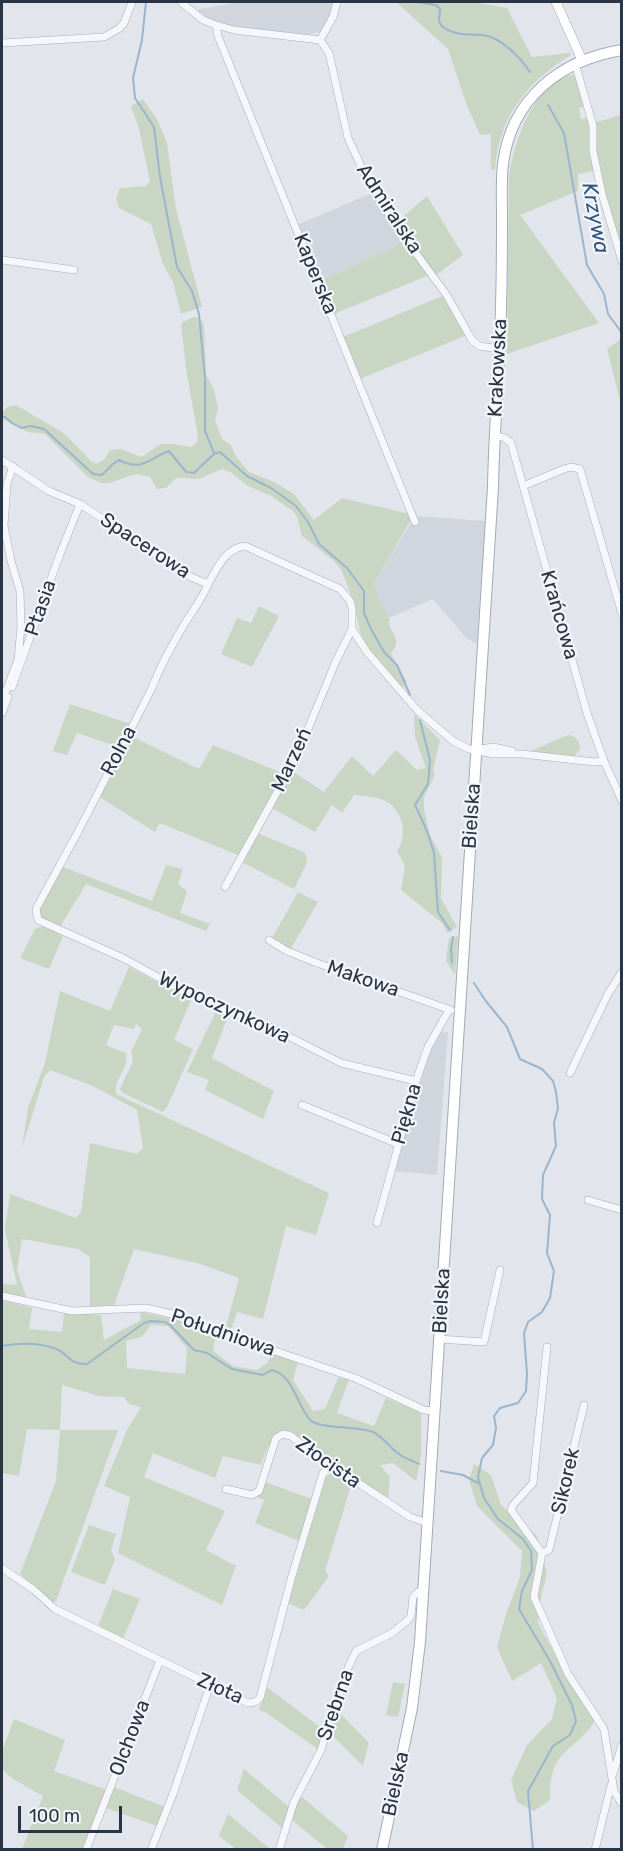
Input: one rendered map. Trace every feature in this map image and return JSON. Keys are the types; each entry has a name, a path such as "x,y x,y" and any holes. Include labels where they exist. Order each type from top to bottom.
{"main road":[{"name":"Krakowska","path":"477,750 500,349 502,172 508,141 519,116 532,96 548,80 578,62 621,50"},
{"name":"Bielska","path":"382,1850 416,1684 435,1411 454,1011 477,750"}],"street":[{"path":"2,43 104,37 120,28 132,2"},
{"path":"181,2 203,20 216,25 244,31 320,40 333,17 337,2"},
{"path":"556,2 578,62 593,126 593,151 602,194 621,261"},
{"name":"Kaperska","path":"216,25 218,36 415,522"},
{"name":"Admiralska","path":"320,40 329,53 348,138 366,177 398,230 452,303 472,340 480,346 500,349"},
{"path":"2,260 74,270"},
{"name":"Krańcowa","path":"495,435 506,438 511,443 577,679 604,761 621,801"},
{"name":"Spacerowa","path":"2,459 49,491 80,504 191,577 208,584 223,558 238,547 253,548 340,590 346,594 352,608 352,629 367,652 417,710 453,741 493,754 522,754 594,762 604,761"},
{"path":"2,701 18,660 21,627 20,591 10,561 4,526 7,484 13,466"},
{"path":"523,486 564,469 571,467 580,469 621,614"},
{"name":"Ptasia","path":"2,713 80,504"},
{"name":"Rolna","path":"38,920 36,909 80,828 162,665 185,623 202,600 208,584"},
{"name":"Marzeń","path":"225,887 297,756 336,661 352,629"},
{"name":"Wypoczynkowa","path":"38,920 123,958 214,1005 266,1025 341,1063 416,1081"},
{"name":"Makowa","path":"269,940 286,951 317,963 454,1011"},
{"path":"570,1073 621,972"},
{"name":"Piękna","path":"377,1223 416,1081 428,1047 454,1011"},
{"path":"302,1105 398,1144"},
{"path":"588,1200 621,1210"},
{"path":"439,1339 484,1342 500,1270"},
{"name":"Południowa","path":"2,1296 72,1311 146,1308 176,1315 198,1325 355,1378 424,1410 435,1411"},
{"path":"548,1347 534,1483 513,1505 512,1510 542,1553 534,1597 568,1674 604,1729 614,1791 621,1804"},
{"name":"Sikorek","path":"542,1553 549,1550 584,1405"},
{"name":"Złocista","path":"226,1489 252,1495 259,1491 276,1437 283,1434 291,1436 331,1468 340,1471 410,1517 428,1523"},
{"name":"Złota","path":"2,1568 34,1590 55,1609 248,1703 255,1702 260,1698 291,1579 323,1473 331,1468"},
{"name":"Srebrna","path":"279,1850 294,1802 321,1750 348,1668 356,1651 402,1626 411,1616 413,1598 418,1592 424,1590"},
{"name":"Olchowa","path":"86,1850 160,1660"},
{"path":"151,1850 173,1794 210,1685"},
{"path":"595,1850 608,1805 621,1745"}],"shaded area":[{"path":"240,2 334,2 329,20 321,31 309,35 234,28 217,23 196,12 200,9"},
{"path":"372,193 405,242 320,281 297,225"},
{"path":"415,516 485,521 477,644 466,638 433,599 389,618 376,597 374,584"},
{"path":"441,1032 448,1032 437,1175 393,1171 429,1054"}],"green space":[{"path":"396,2 474,2 507,8 532,57 570,53 571,55 528,89 509,117 502,133 495,170 491,170 491,134 480,135 466,103 448,49"},
{"path":"573,74 576,77 584,106 579,108 581,119 589,118 594,171 578,174 578,191 520,215 599,323 507,354 509,176 512,161 521,131 536,102 559,80"},
{"path":"143,99 158,121 167,143 176,209 202,307 181,314 173,282 163,264 151,224 119,208 116,199 120,188 146,186 150,181 139,129 131,106"},
{"path":"621,115 621,250 600,172 594,123"},
{"path":"427,196 463,255 436,275 396,223"},
{"path":"405,242 429,275 334,314 320,281"},
{"path":"445,295 467,335 360,379 343,337"},
{"path":"193,317 200,318 204,325 206,374 214,390 218,408 215,420 222,439 231,445 237,458 249,472 274,482 294,494 314,520 342,498 410,514 412,518 374,584 396,639 391,654 407,682 402,689 368,649 360,632 354,603 342,571 334,561 302,536 293,511 271,496 248,486 230,472 222,469 199,479 176,478 166,488 157,489 150,477 136,474 109,483 101,483 88,477 45,434 28,432 5,420 2,421 2,413 7,407 16,405 65,434 96,464 104,460 110,450 121,449 141,457 161,444 192,447 197,442 198,436 181,325"},
{"path":"621,339 621,404 607,349"},
{"path":"259,606 279,616 252,667 221,654 237,618 251,623"},
{"path":"70,704 131,724 119,747 77,733 67,755 53,751"},
{"path":"414,714 440,740 433,770 435,775 424,797 424,808 429,833 442,857 441,898 457,927 447,933 442,923 401,890 405,866 397,851 403,837 402,822 390,804 376,798 354,795 342,813 332,805 315,832 272,808 292,771 324,792 352,756 373,776 396,750 417,770 426,768 415,737"},
{"path":"568,735 577,739 579,744 580,749 574,757 531,751"},
{"path":"131,736 199,769 213,745 285,774 240,856 160,823 155,832 98,796"},
{"path":"257,833 306,855 307,863 294,889 242,862"},
{"path":"166,865 183,869 178,884 187,891 180,913 210,924 206,931 86,884 60,927 40,917 39,908 63,867 152,901"},
{"path":"298,892 318,902 290,950 272,938"},
{"path":"46,927 63,936 49,969 20,958 35,929"},
{"path":"458,936 455,975 446,961 449,938"},
{"path":"129,967 191,1000 174,1040 193,1049 163,1112 123,1093 120,1089 133,1061 131,1052 142,1029 136,1024 134,1029 114,1025 106,1045 126,1053 124,1069 117,1083 116,1094 329,1193 316,1235 286,1226 263,1319 237,1312 230,1333 225,1331 239,1278 197,1263 134,1249 114,1305 90,1307 90,1257 78,1249 22,1239 17,1270 27,1299 2,1293 2,1284 17,1285 5,1230 10,1194 76,1218 81,1212 90,1143 137,1154 143,1148 137,1110 93,1086 50,1070 44,1077 22,1148 28,1108 45,1063 60,991 110,1011"},
{"path":"217,1009 229,1014 212,1058 274,1091 263,1119 205,1090 209,1080 187,1072"},
{"path":"2,1300 32,1308 29,1329 62,1332 64,1312 101,1315 104,1340 141,1320 140,1312 174,1319 216,1336 213,1351 233,1366 257,1370 268,1362 271,1353 298,1362 293,1380 313,1411 325,1409 338,1378 349,1379 337,1413 374,1426 386,1398 421,1413 421,1457 416,1481 393,1463 380,1465 390,1477 388,1500 331,1465 290,1432 282,1431 274,1438 261,1465 223,1456 215,1478 153,1453 144,1477 225,1511 206,1550 236,1566 222,1605 118,1553 130,1497 104,1486 127,1430 141,1407 129,1404 124,1397 99,1396 62,1385 60,1430 27,1429 19,1476 2,1473","holes":["151,1325 168,1326 187,1348 185,1374 127,1368 126,1341 142,1337"]},
{"path":"60,1430 118,1430 56,1601 51,1603 20,1574 56,1481"},
{"path":"474,1464 491,1475 501,1505 537,1536 547,1573 538,1623 566,1675 597,1718 580,1739 558,1760 551,1782 550,1800 534,1811 517,1802 511,1780 527,1745 552,1719 557,1698 541,1663 512,1681 497,1647 520,1577 522,1551 477,1506 469,1480"},
{"path":"333,1473 352,1482 325,1571 329,1576 304,1610 288,1603 326,1477"},
{"path":"265,1482 312,1499 301,1542 255,1523 264,1500 257,1497"},
{"path":"89,1525 116,1534 111,1551 115,1559 105,1585 71,1572"},
{"path":"113,1589 140,1599 123,1639 98,1626"},
{"path":"393,1682 405,1684 398,1717 386,1715"},
{"path":"267,1687 324,1730 319,1750 259,1710"},
{"path":"338,1711 369,1743 363,1766 331,1734"},
{"path":"14,1719 65,1740 54,1771 107,1790 82,1849 22,1849 43,1796 13,1779 2,1769 2,1751"},
{"path":"244,1769 289,1807 283,1829 237,1790"},
{"path":"114,1787 165,1807 157,1826 106,1808"},
{"path":"302,1797 348,1836 343,1849 327,1849 292,1820 295,1805"},
{"path":"228,1814 270,1849 236,1849 219,1836"}],"waterway":[{"path":"146,2 142,40 133,78 135,98 154,127 160,177 177,267 192,291 199,314 205,378 205,431 214,453"},
{"name":"Krzywa","path":"417,2 436,5 440,9 440,22 446,29 462,34 483,35 504,44 516,54 530,72"},
{"name":"Krzywa","path":"548,105 564,133 587,265 604,294 608,314 622,333"},
{"path":"2,417 21,428 31,426 44,429 93,474 102,475 119,460 134,465 140,464 169,451 186,472 194,473 214,454 220,452 247,476 271,488 296,506 308,522 319,544 347,568 364,591 364,613 371,629 384,652 397,665 410,695"},
{"path":"420,720 430,760 428,784 415,805 434,853 438,912 450,930"},
{"path":"452,963 453,937"},
{"path":"474,983 507,1027 520,1059 542,1069 553,1081 558,1108 554,1123 556,1146 543,1175 542,1199 550,1215 547,1253 554,1271 550,1298 542,1312 528,1322 524,1333 526,1391 518,1403 500,1408 494,1416 496,1428 493,1445 482,1458 478,1477 484,1498 498,1519 523,1539 531,1551 532,1570 522,1591 519,1609 550,1661 572,1705 576,1721 570,1735 553,1746 528,1791 533,1850"},
{"path":"2,1346 15,1344 48,1346 59,1350 76,1363 87,1364 144,1323 165,1322 194,1350 207,1353 232,1369 263,1375 272,1370 279,1373 290,1384 305,1414 315,1423 373,1432 398,1453 419,1464"},
{"path":"441,1471 463,1475 478,1483"}]}
